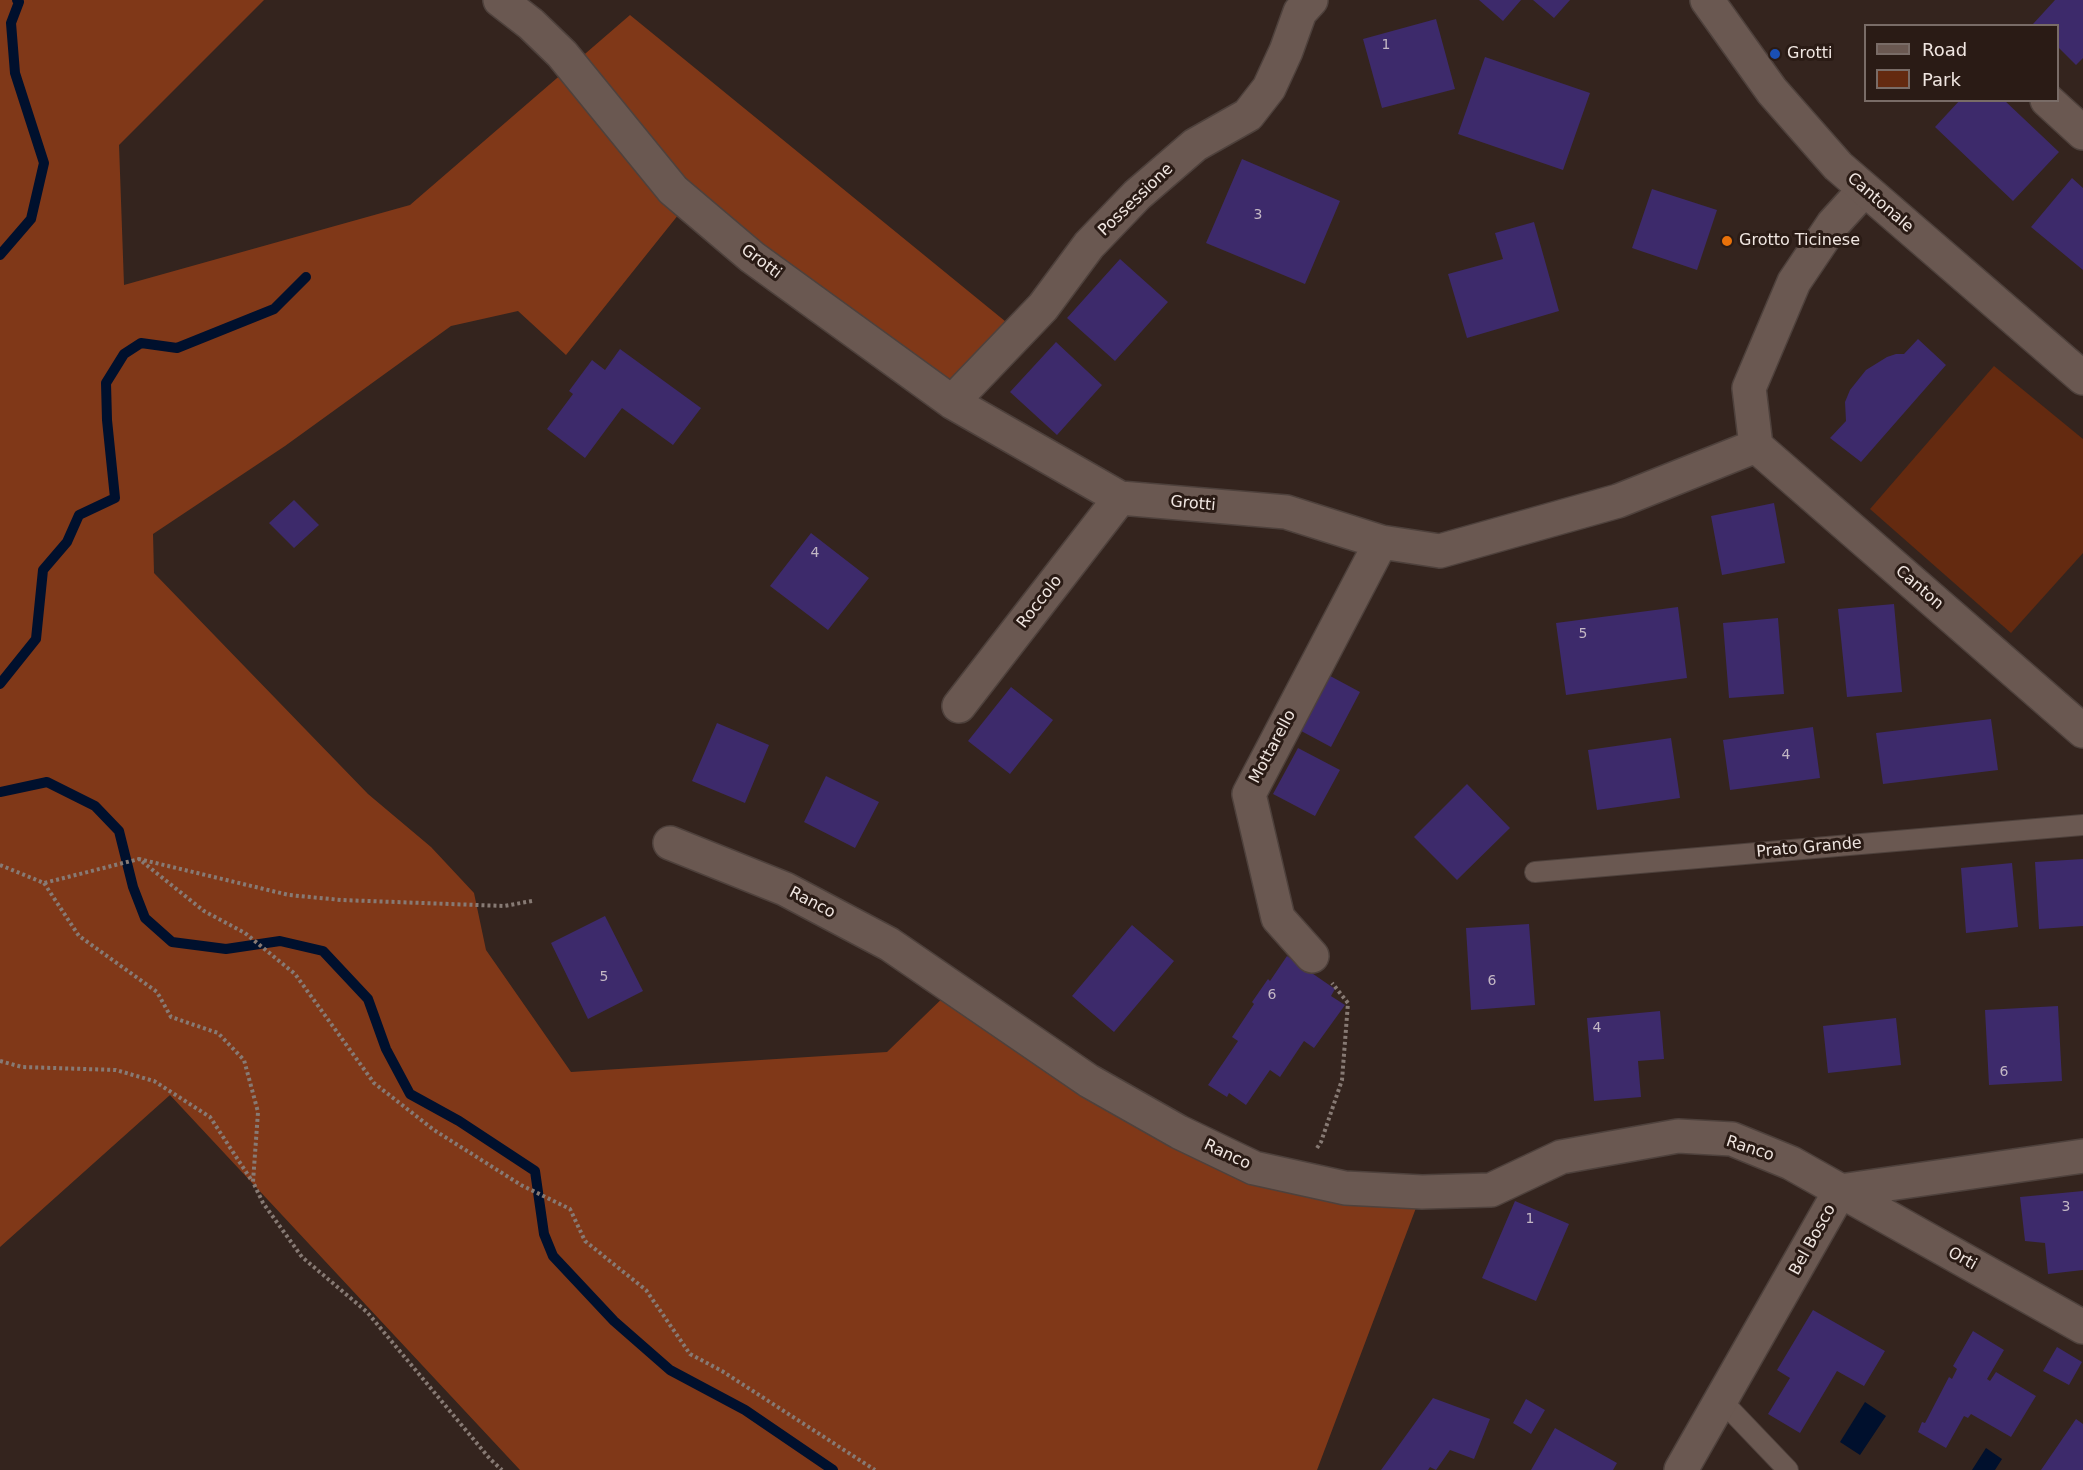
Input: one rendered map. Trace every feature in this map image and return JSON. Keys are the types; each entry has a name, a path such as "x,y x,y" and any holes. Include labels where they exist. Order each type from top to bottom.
{"street":[{"name":"Grotti","path":"500,0 531,24 562,54 673,190 752,257 952,402 1120,498 1286,512 1382,542 1440,551 1617,501 1756,446"},
{"name":"Possessione","path":"952,402 1043,307 1089,245 1137,195 1195,146 1248,115 1269,88 1300,12 1311,0"},
{"name":"Cantonale","path":"1707,0 1783,105 1822,149 1864,190 2083,378"},
{"path":"2049,102 2083,133"},
{"path":"1756,446 1749,388 1794,282 1833,224 1864,190"},
{"name":"Canton","path":"1756,446 2083,731"},
{"name":"Roccolo","path":"959,706 1120,498"},
{"name":"Mottarello","path":"1312,956 1278,918 1249,794 1382,542"},
{"name":"Ranco","path":"670,843 785,889 889,944 1089,1081 1179,1132 1254,1168 1345,1188 1422,1192 1491,1190 1561,1157 1678,1136 1732,1139 1791,1163 1840,1191"},
{"name":"Bel Bosco","path":"1681,1470 1840,1191 2083,1156"},
{"name":"Orti","path":"1840,1191 2083,1327"}],"lane":[{"name":"Prato Grande","path":"1534,872 2083,825"},
{"path":"1722,1401 1788,1470"}],"path":[{"path":"137,859 204,911 245,933 295,974 374,1083 434,1130 521,1185 570,1209 585,1241 646,1290 690,1354 722,1371 875,1470"},
{"path":"45,883 137,859 289,895 341,900 504,906 532,902"},
{"path":"0,865 45,883 79,936 157,992 171,1017 218,1033 244,1060 258,1112 253,1182"},
{"path":"1297,1178 1322,1142 1342,1080 1348,1003 1312,956"},
{"path":"0,1061 22,1067 116,1070 154,1081 210,1117 253,1182 263,1203 302,1257 367,1312 490,1460 502,1470"}],"green space":[{"path":"1994,366 2083,439 2083,553 2011,633 1870,509"}],"shaded area":[{"path":"0,0 264,0 119,145 124,285 410,205 630,15 1011,326 956,402 683,209 566,355 518,311 451,326 285,446 153,534 154,573 368,794 431,847 474,893 486,950 571,1072 887,1052 954,987 1254,1168 1422,1192 1317,1470 520,1470 170,1095 0,1247"}],"water":[{"path":"1865,1402 1886,1416 1860,1455 1840,1442"},
{"path":"1986,1448 2002,1459 1995,1470 1972,1470"}],"building":[{"path":"1479,0 1521,0 1503,21"},
{"path":"1533,0 1570,0 1554,18"},
{"path":"2055,0 2083,0 2083,58 2076,65 2059,48 2059,24 2033,24"},
{"path":"1436,19 1455,89 1382,108 1363,39"},
{"path":"1485,57 1590,93 1563,170 1458,134"},
{"path":"1958,102 2006,102 2059,152 2013,201 1935,127"},
{"path":"1242,159 1340,201 1305,284 1206,243"},
{"path":"2072,178 2083,188 2083,270 2031,227"},
{"path":"1652,189 1717,210 1697,270 1632,248"},
{"path":"1534,222 1559,311 1467,338 1448,274 1503,259 1495,233"},
{"path":"1120,259 1168,302 1115,361 1067,318"},
{"path":"1918,339 1946,365 1861,462 1830,438 1846,421 1845,402 1850,390 1866,370 1887,357 1904,354"},
{"path":"1056,342 1102,385 1057,435 1010,392"},
{"path":"620,349 701,408 673,445 622,408 585,458 547,429 573,394 569,391 592,360 605,370"},
{"path":"294,500 319,525 294,548 269,523"},
{"path":"1774,503 1785,563 1722,575 1711,516"},
{"path":"811,533 869,578 828,630 770,586"},
{"path":"1894,604 1902,692 1847,697 1838,609"},
{"path":"1678,607 1687,678 1566,695 1556,623"},
{"path":"1778,618 1784,694 1729,698 1723,623"},
{"path":"1319,670 1360,692 1331,747 1290,725"},
{"path":"1011,687 1053,720 1010,774 968,741"},
{"path":"1991,719 1998,770 1883,784 1876,733"},
{"path":"717,723 769,745 745,803 692,781"},
{"path":"1813,727 1820,778 1730,790 1723,740"},
{"path":"1671,738 1680,798 1597,810 1588,750"},
{"path":"1298,748 1340,770 1315,816 1273,794"},
{"path":"826,776 879,802 855,848 804,822"},
{"path":"1467,784 1510,828 1457,880 1414,837"},
{"path":"2083,859 2083,926 2039,929 2035,862"},
{"path":"2012,863 2018,927 1966,933 1961,868"},
{"path":"605,916 643,991 588,1019 551,943"},
{"path":"1529,924 1535,1005 1471,1010 1466,928"},
{"path":"1132,925 1174,961 1114,1032 1072,996"},
{"path":"1287,956 1335,989 1331,996 1345,1005 1314,1048 1304,1041 1280,1077 1270,1070 1246,1105 1229,1093 1227,1097 1208,1085 1238,1041 1232,1037 1254,1004 1252,1002"},
{"path":"2058,1006 2062,1081 1989,1085 1985,1010"},
{"path":"1660,1011 1664,1059 1638,1061 1641,1097 1594,1101 1587,1018"},
{"path":"1896,1018 1901,1065 1828,1073 1823,1026"},
{"path":"2083,1191 2083,1270 2048,1274 2045,1243 2025,1241 2020,1197"},
{"path":"1515,1201 1569,1224 1536,1301 1482,1278"},
{"path":"1813,1310 1885,1351 1864,1386 1837,1371 1800,1433 1768,1414 1790,1378 1777,1370"},
{"path":"1973,1331 2004,1350 1987,1379 1990,1381 1996,1372 2036,1396 2011,1437 1971,1414 1968,1418 1964,1416 1946,1448 1918,1432 1949,1377 1952,1379 1957,1369 1953,1366"},
{"path":"2057,1347 2082,1362 2069,1385 2043,1371"},
{"path":"1433,1398 1490,1419 1474,1459 1450,1450 1436,1470 1430,1467 1428,1470 1381,1470"},
{"path":"1526,1399 1545,1410 1531,1434 1513,1423"},
{"path":"2076,1419 2083,1424 2083,1470 2041,1470"},
{"path":"1555,1428 1617,1463 1613,1470 1531,1470"}],"waterway":[{"path":"0,255 31,219 44,163 15,73 11,23 19,2 17,0"},
{"path":"0,684 36,639 43,570 67,542 79,515 115,498 107,420 106,383 124,354 141,343 177,348 274,309 306,277"},
{"path":"0,792 47,782 95,806 119,831 133,887 145,918 172,942 226,949 280,941 323,951 368,999 386,1049 410,1094 459,1121 535,1171 544,1234 553,1256 614,1321 670,1370 745,1410 833,1470"}],"place":[{"name":"Grotti","path":"1775,54"},
{"name":"Grotto Ticinese","path":"1727,241"}]}
